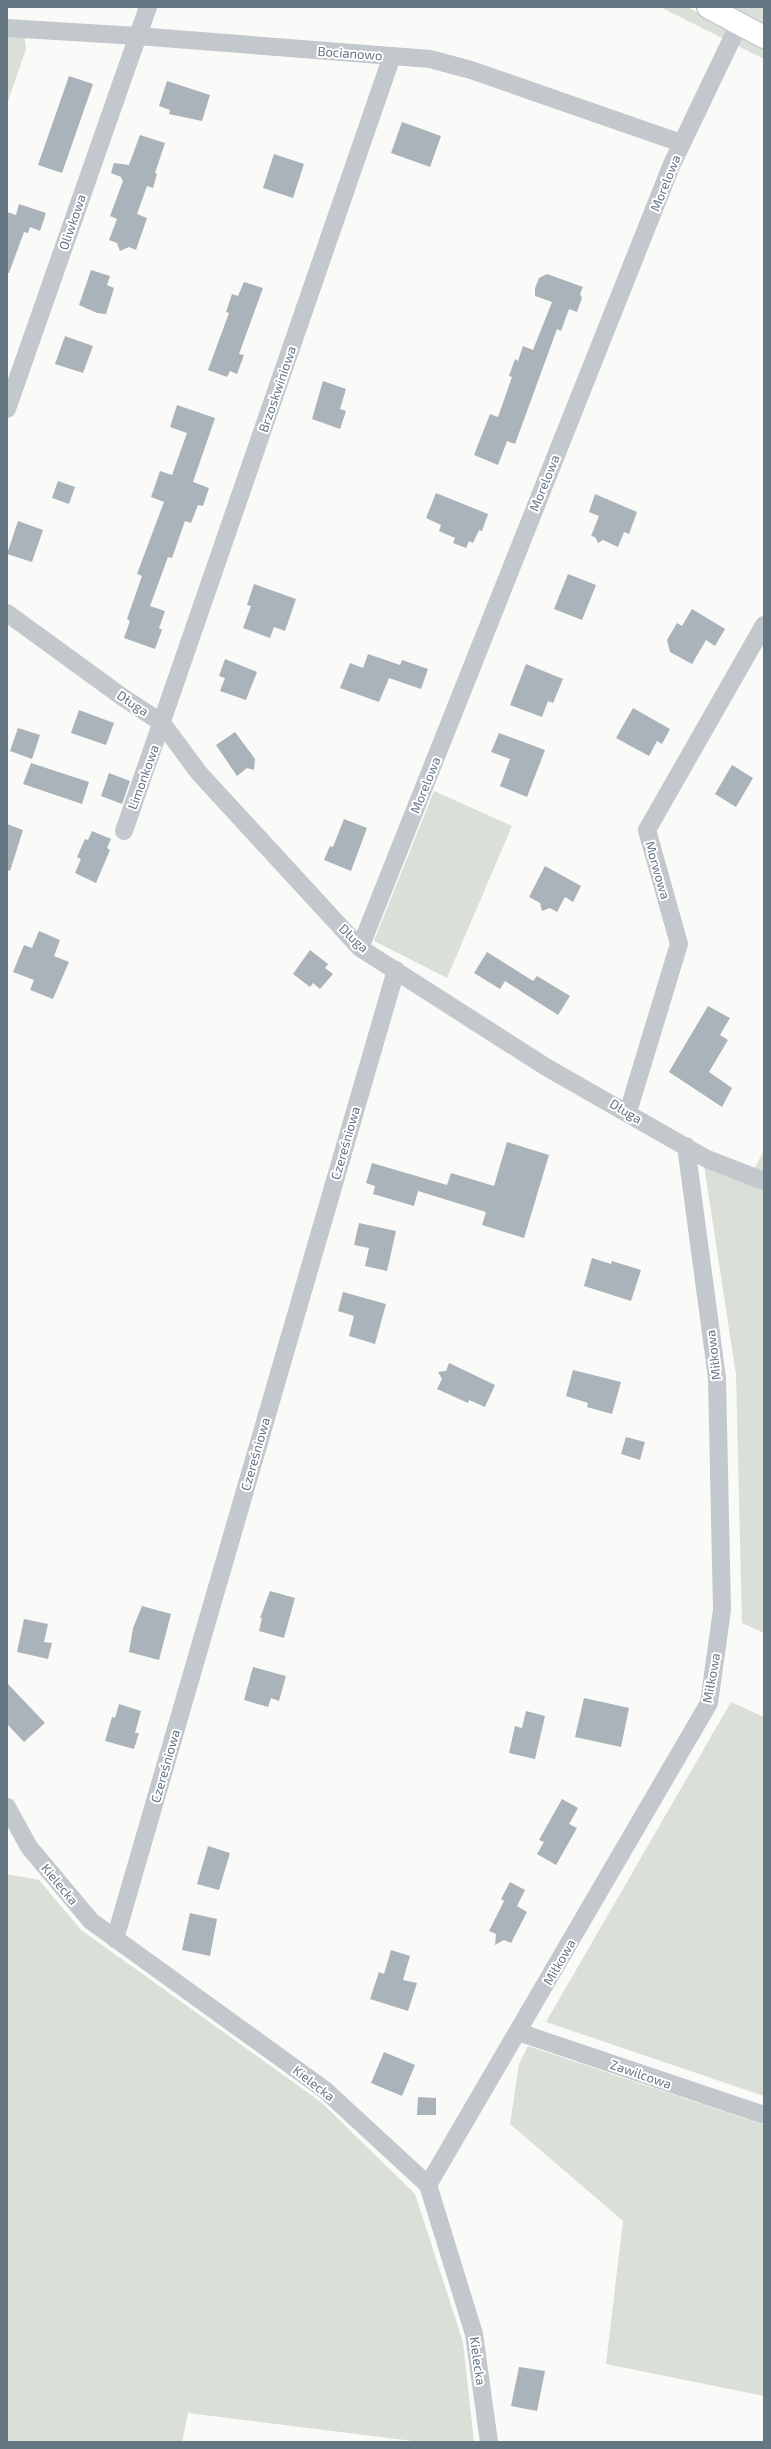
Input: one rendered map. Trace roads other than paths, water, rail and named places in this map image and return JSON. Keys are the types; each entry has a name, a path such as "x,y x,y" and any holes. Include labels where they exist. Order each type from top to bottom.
{"street":[{"name":"Oliwkowa","path":"7,409 148,7"},
{"path":"708,7 764,36"},
{"name":"Morelowa","path":"360,948 681,143 739,24"},
{"name":"Bocianowo","path":"7,28 137,36 430,60 471,70 681,143"},
{"name":"Brzoskwiniowa","path":"162,723 392,56"},
{"name":"Długa","path":"7,613 121,696 162,723 199,773 360,948 546,1067 628,1112 707,1159 764,1181"},
{"name":"Morwowa","path":"628,1112 679,944 647,830 764,625"},
{"name":"Limonkowa","path":"124,831 162,723"},
{"name":"Czereśniowa","path":"115,1938 396,970"},
{"name":"Miłkowa","path":"428,2185 709,1704 722,1610 717,1378 686,1146"},
{"name":"Kielecka","path":"7,1807 29,1847 91,1921 325,2090 428,2185 474,2334 489,2442"},
{"name":"Zawilcowa","path":"518,2032 764,2115"}]}
